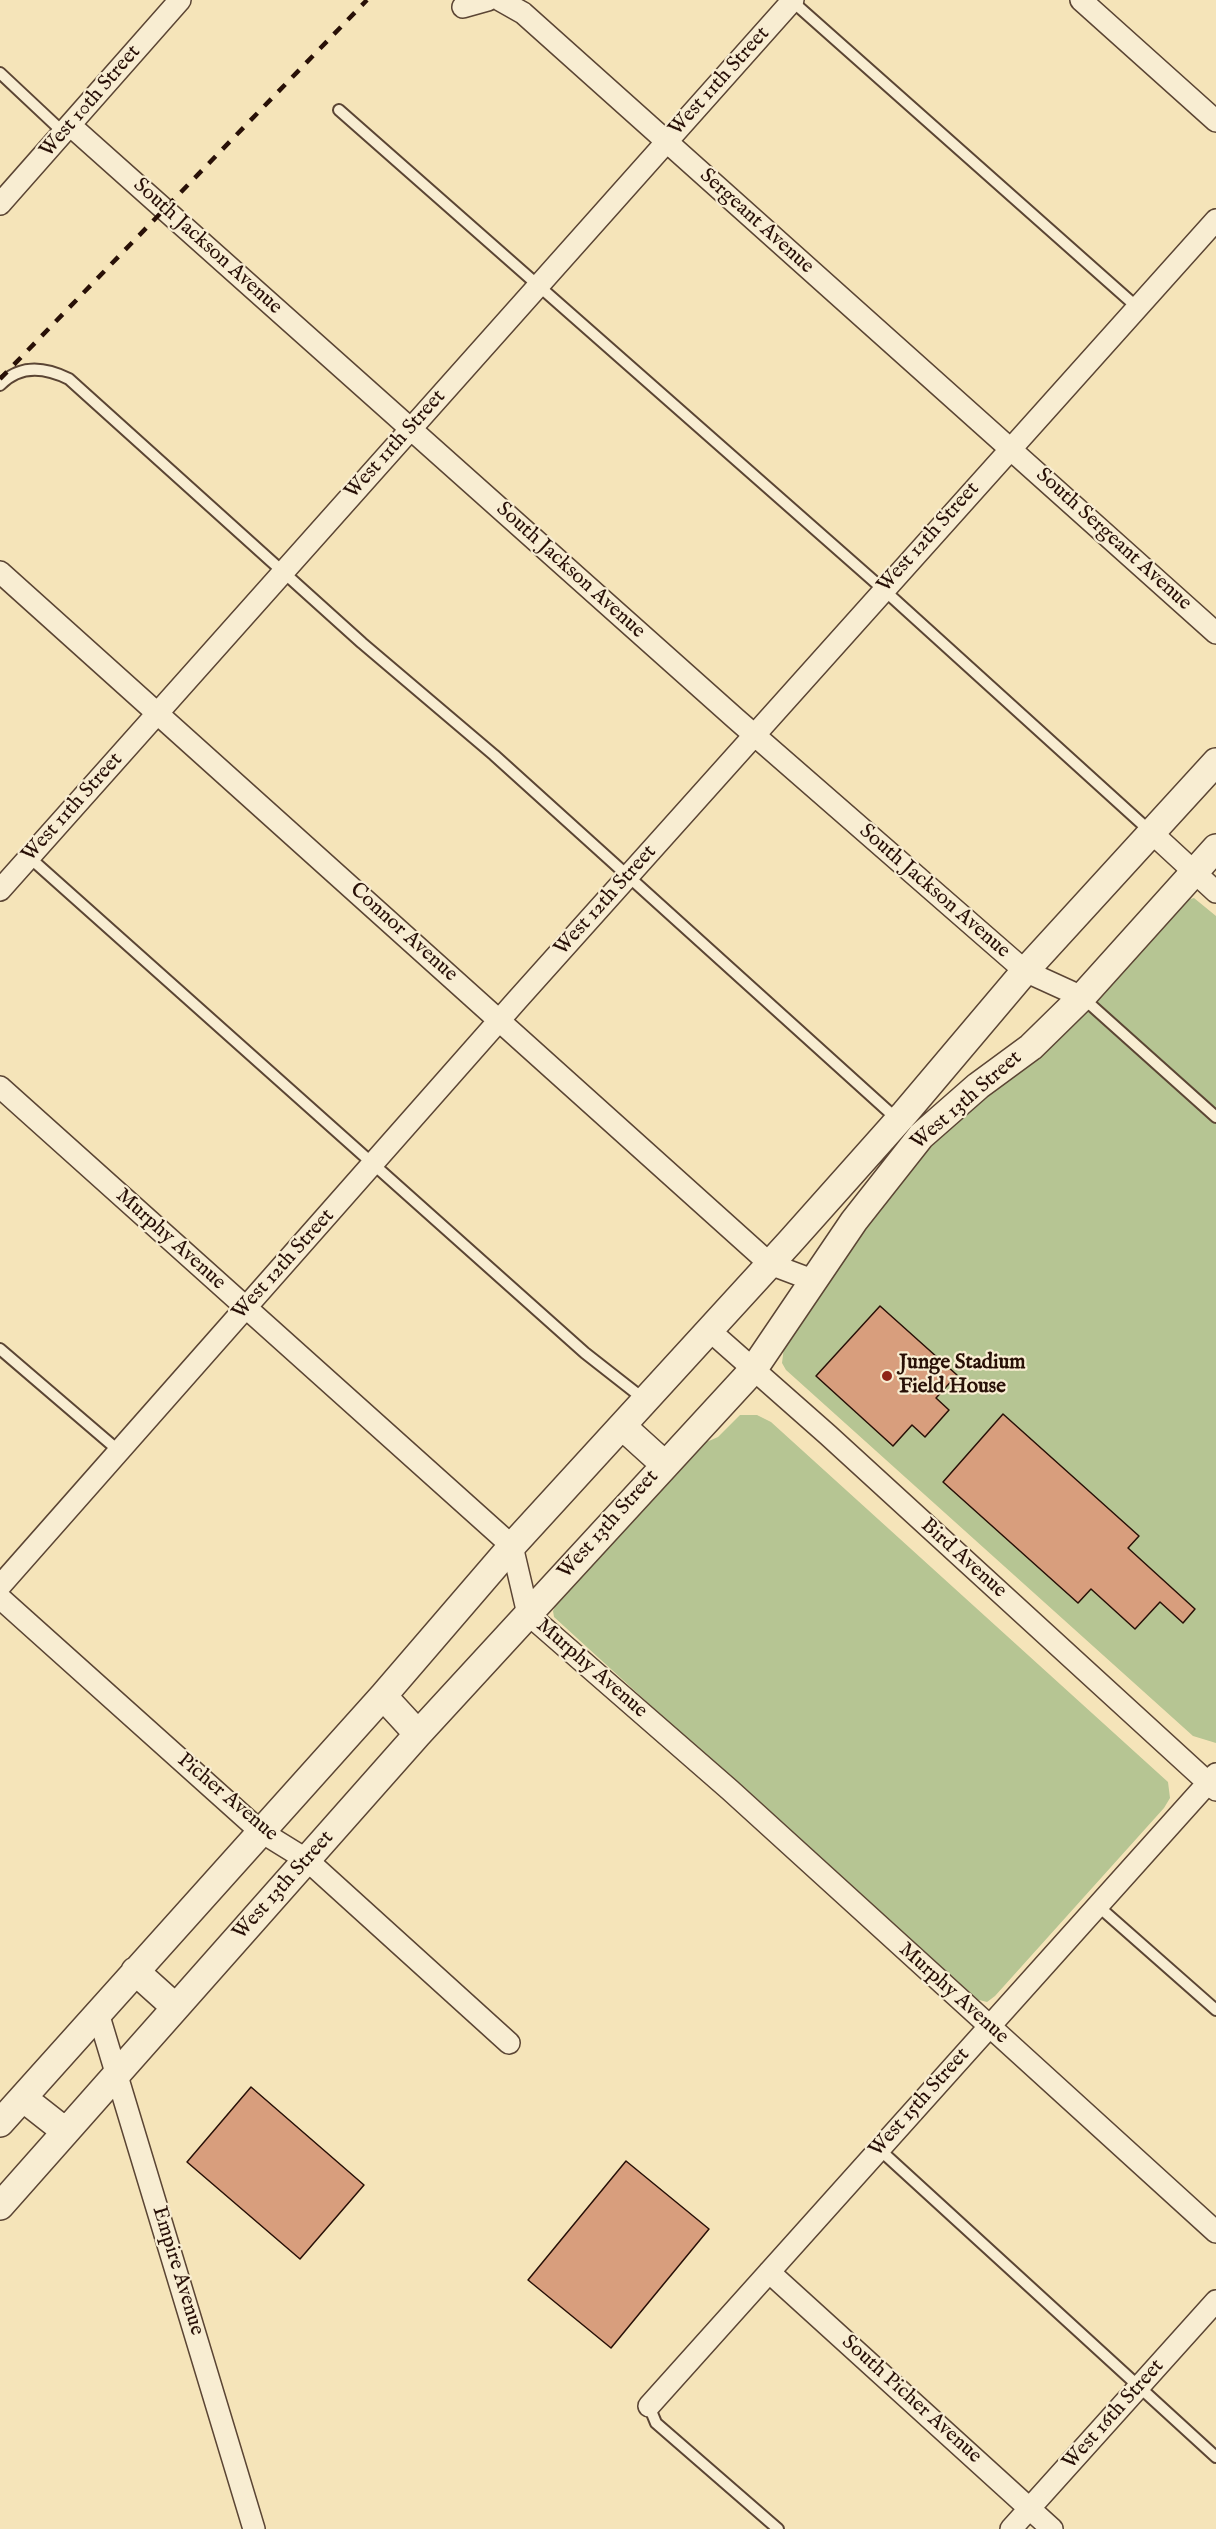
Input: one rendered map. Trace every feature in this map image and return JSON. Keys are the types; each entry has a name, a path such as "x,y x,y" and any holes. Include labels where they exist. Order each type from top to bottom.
{"street":[{"name":"West 10th Street","path":"0,204 180,0"},
{"path":"463,7 488,0"},
{"name":"Sergeant Avenue","path":"500,0 523,13 1010,448"},
{"path":"1081,0 1216,121"},
{"name":"West 11th Street","path":"0,890 792,1"},
{"name":"South Jackson Avenue","path":"67,129 411,428 754,735 1025,972 1082,997"},
{"name":"West 12th Street","path":"0,1586 628,876 1216,220"},
{"name":"South Sergeant Avenue","path":"1010,448 1216,633"},
{"name":"Connor Avenue","path":"0,572 770,1264 815,1281"},
{"name":"West 13th Street","path":"7,2113 383,1696 512,1546 770,1264 1025,972 1216,762"},
{"path":"1152,833 1216,892"},
{"name":"West 13th Street","path":"0,2206 418,1734 664,1464 753,1370 854,1221 921,1136 978,1086 1031,1047 1082,997 1216,848"},
{"name":"Murphy Avenue","path":"0,1087 512,1546 528,1614 735,1795 1216,2232"},
{"name":"Bird Avenue","path":"709,1330 1214,1782"},
{"path":"622,1426 664,1464"},
{"name":"Picher Avenue","path":"0,1598 260,1831 307,1860 509,2043"},
{"path":"383,1696 418,1734"},
{"name":"West 15th Street","path":"648,2406 1098,1905 1214,1782"},
{"path":"135,1971 176,2007"},
{"name":"Empire Avenue","path":"98,2013 118,2072 254,2529"},
{"path":"7,2113 65,2132"},
{"name":"South Picher Avenue","path":"770,2272 1052,2529"},
{"name":"West 16th Street","path":"1011,2529 1216,2301"}],"lane":[{"path":"792,1 1138,308"},
{"path":"0,73 67,129"},
{"path":"339,110 884,590 1152,833"},
{"path":"0,385 19,370 34,369 55,372 69,379 282,572 628,876 898,1120"},
{"path":"29,857 585,1353 645,1400"},
{"path":"1082,997 1216,1117"},
{"path":"0,1349 118,1451"},
{"path":"1098,1905 1216,2010"},
{"path":"879,2150 1216,2457"},
{"path":"648,2406 656,2423 778,2529"}],"green space":[{"path":"1194,898 1216,916 1216,1743 1193,1736 786,1370 782,1363 784,1347 897,1170 1187,900"},
{"path":"740,1415 757,1415 771,1422 1168,1782 1170,1798 1164,1808 995,1996 987,2002 971,1998 554,1617 553,1611 559,1598 695,1447 718,1437"}],"building":[{"name":"Junge Stadium Field House","path":"880,1306 957,1375 936,1398 949,1410 925,1437 912,1425 893,1446 816,1376"},
{"path":"1003,1414 1139,1536 1128,1548 1195,1609 1183,1623 1160,1602 1135,1629 1091,1589 1078,1603 943,1482"},
{"path":"251,2087 364,2185 300,2259 187,2162"},
{"path":"626,2161 709,2229 611,2348 528,2280"}],"railway":[{"path":"0,379 367,0"}],"place":[{"name":"Junge Stadium Field House","path":"887,1376"}]}
